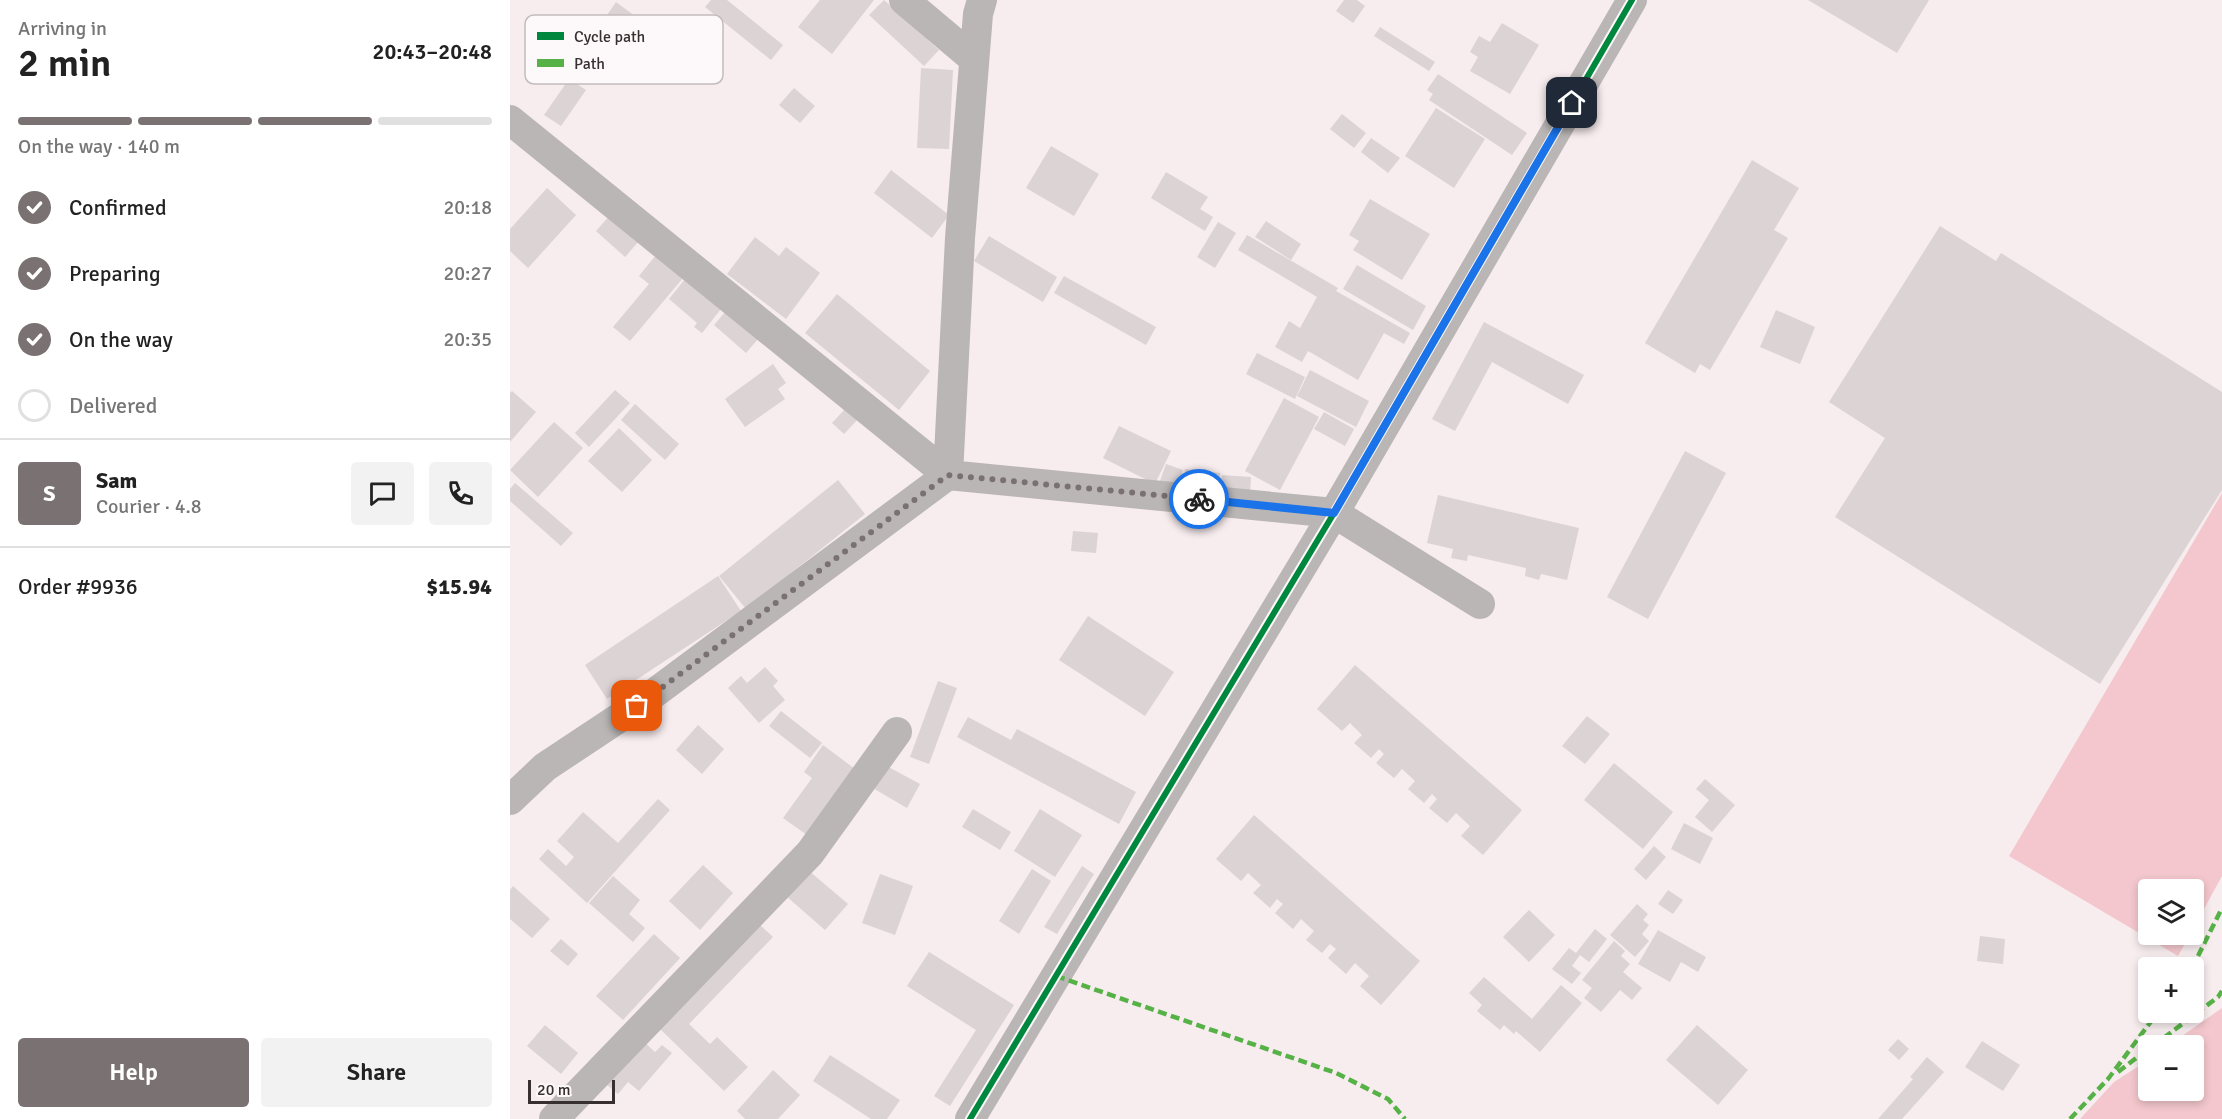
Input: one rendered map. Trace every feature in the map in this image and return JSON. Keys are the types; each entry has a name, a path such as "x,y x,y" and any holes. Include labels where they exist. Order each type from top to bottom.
{"street":[{"path":"904,0 974,59"},
{"path":"948,475 960,238 978,14 982,0"},
{"path":"970,1119 1334,513 1632,0"},
{"path":"510,120 948,475 1334,513 1480,603"},
{"path":"510,800 545,767 637,706 948,475"},
{"path":"554,1119 810,853 897,732"}],"shaded area":[{"path":"2222,493 2222,876 2204,909 2204,879 2138,879 2138,932 2009,856"},
{"path":"2159,945 2184,945 2178,956"},
{"path":"2222,1008 2222,1119 2080,1119 2114,1082 2138,1066 2138,1101 2204,1101 2204,1035 2183,1035 2204,1023 2204,1021"}],"building":[{"path":"711,0 727,0 783,45 771,60 723,21 723,15 715,15 705,7"},
{"path":"820,0 874,0 832,54 798,27"},
{"path":"884,0 939,50 924,66 869,15"},
{"path":"1344,0 1357,0 1365,6 1353,23 1336,11"},
{"path":"1808,0 1929,0 1897,53"},
{"path":"616,2 634,15 607,15"},
{"path":"1502,23 1539,45 1510,94 1470,71 1478,57 1470,52 1479,36 1490,42"},
{"path":"1380,27 1435,62 1429,71 1374,36"},
{"path":"921,68 953,70 949,149 917,148"},
{"path":"1438,74 1527,133 1512,155 1429,100 1433,94 1427,90"},
{"path":"566,84 577,84 586,90 561,126 544,115"},
{"path":"794,88 815,106 800,123 779,105"},
{"path":"1436,108 1485,139 1454,188 1405,156"},
{"path":"1342,114 1366,133 1354,148 1330,129"},
{"path":"1371,138 1400,158 1388,173 1361,152"},
{"path":"1051,146 1099,174 1074,216 1026,188"},
{"path":"1752,160 1799,188 1774,230 1788,238 1710,370 1700,364 1695,373 1645,343"},
{"path":"891,170 949,215 932,238 874,193"},
{"path":"1166,172 1208,197 1200,209 1213,217 1205,231 1151,198"},
{"path":"547,188 576,215 528,268 510,251 510,229"},
{"path":"1370,199 1430,234 1402,280 1353,250 1359,241 1349,235"},
{"path":"610,215 639,241 625,257 596,231"},
{"path":"1266,221 1301,244 1291,260 1255,237"},
{"path":"1218,222 1236,233 1215,268 1197,257"},
{"path":"1940,226 1996,261 2001,253 2222,392 2222,490 2100,684 1835,517 1885,438 1829,402"},
{"path":"1247,235 1338,288 1336,291 1410,333 1404,344 1384,333 1358,380 1308,351 1302,362 1275,347 1289,321 1300,328 1317,297 1238,250"},
{"path":"989,236 1057,277 1043,302 974,261"},
{"path":"755,237 779,256 786,247 820,273 786,319 727,274"},
{"path":"656,255 683,278 630,341 613,327 649,284 639,276"},
{"path":"1357,265 1426,306 1413,330 1343,289"},
{"path":"1064,276 1156,327 1146,345 1054,293"},
{"path":"685,279 721,309 702,333 694,327 697,323 669,299"},
{"path":"837,294 930,371 899,410 805,333"},
{"path":"1776,310 1815,327 1800,364 1760,347"},
{"path":"726,311 758,339 746,353 714,325"},
{"path":"1484,322 1584,375 1568,404 1492,362 1455,431 1432,419"},
{"path":"1257,353 1305,377 1295,399 1246,374"},
{"path":"773,364 786,383 778,389 785,399 745,427 725,399"},
{"path":"1310,370 1369,401 1356,427 1297,396"},
{"path":"615,390 630,403 589,447 575,433"},
{"path":"512,391 536,412 510,442 510,393"},
{"path":"1284,398 1319,417 1280,490 1245,471"},
{"path":"635,404 679,444 665,460 621,420"},
{"path":"846,408 858,419 844,434 832,423"},
{"path":"1324,412 1354,429 1345,446 1314,429"},
{"path":"554,422 583,448 538,497 510,470"},
{"path":"1119,426 1171,451 1155,484 1103,458"},
{"path":"619,428 652,460 622,492 588,461"},
{"path":"1685,451 1726,473 1648,619 1607,597"},
{"path":"1166,464 1183,470 1177,487 1160,481"},
{"path":"1185,469 1220,473 1218,493 1183,489"},
{"path":"1222,475 1251,477 1250,495 1220,493"},
{"path":"838,480 865,514 746,609 719,576"},
{"path":"515,483 573,533 561,546 510,501 510,489"},
{"path":"1438,495 1579,528 1567,580 1541,574 1539,580 1525,576 1526,568 1468,555 1467,561 1451,558 1453,549 1427,543"},
{"path":"1073,531 1098,533 1096,553 1071,551"},
{"path":"718,576 741,611 607,699 585,665"},
{"path":"1088,616 1174,672 1145,716 1059,660"},
{"path":"1355,665 1522,810 1483,855 1461,836 1470,826 1456,813 1447,823 1429,808 1437,799 1432,794 1424,803 1408,789 1415,781 1402,769 1394,778 1376,763 1384,754 1379,749 1371,758 1354,743 1362,735 1350,723 1342,731 1317,709"},
{"path":"765,667 778,681 773,686 785,700 759,723 728,688 741,676 747,683"},
{"path":"938,681 957,688 929,764 910,757"},
{"path":"781,711 822,743 810,758 769,726"},
{"path":"1587,716 1610,734 1585,764 1562,746"},
{"path":"968,717 1011,740 1017,729 1136,792 1119,824 957,737"},
{"path":"698,725 724,749 702,774 676,750"},
{"path":"823,745 855,769 807,835 783,818 812,778 804,772"},
{"path":"1614,763 1673,812 1643,849 1584,800"},
{"path":"883,764 920,784 907,808 871,787"},
{"path":"1705,779 1735,805 1712,832 1695,817 1709,800 1696,789"},
{"path":"658,799 670,810 587,903 539,859 548,849 566,866 574,857 557,841 583,812 618,843"},
{"path":"973,809 1011,832 1000,850 962,827"},
{"path":"1040,809 1082,835 1055,877 1014,851"},
{"path":"1254,815 1420,961 1381,1005 1360,986 1369,976 1355,963 1346,974 1328,958 1336,949 1330,944 1322,953 1306,940 1314,931 1301,919 1293,929 1275,913 1283,904 1277,899 1270,908 1253,893 1261,885 1248,873 1241,881 1216,859"},
{"path":"1684,823 1713,838 1700,864 1671,849"},
{"path":"1654,846 1666,857 1646,880 1634,869"},
{"path":"703,865 733,893 700,930 669,901"},
{"path":"1082,866 1094,874 1057,934 1044,927"},
{"path":"1032,869 1051,881 1019,934 999,921"},
{"path":"808,870 848,904 825,930 786,896"},
{"path":"880,874 913,886 895,935 862,923"},
{"path":"613,876 640,900 629,914 645,928 633,942 589,903"},
{"path":"513,886 550,919 532,938 510,919 510,890"},
{"path":"1668,890 1683,900 1673,914 1658,904"},
{"path":"1637,904 1648,914 1643,920 1649,925 1642,934 1649,941 1635,957 1610,935"},
{"path":"1529,910 1555,935 1529,962 1503,937"},
{"path":"760,925 773,937 689,1024 710,1044 717,1037 748,1067 724,1091 660,1029"},
{"path":"1595,929 1607,939 1589,962 1580,955 1572,966 1581,973 1572,984 1552,969 1569,948 1576,953"},
{"path":"1658,930 1706,957 1698,972 1681,962 1670,982 1638,964"},
{"path":"654,934 680,958 623,1020 596,996"},
{"path":"1980,936 2005,939 2003,964 1977,961"},
{"path":"561,939 578,954 568,966 550,951"},
{"path":"1614,941 1625,951 1621,956 1630,964 1623,972 1642,988 1632,1000 1620,990 1601,1012 1584,998 1592,988 1582,980"},
{"path":"929,952 1014,1005 950,1106 934,1096 976,1030 907,986"},
{"path":"1484,977 1532,1019 1561,985 1582,1003 1540,1052 1516,1031 1514,1034 1504,1025 1500,1030 1477,1011 1482,1005 1469,993"},
{"path":"545,1025 578,1053 561,1074 527,1046"},
{"path":"1697,1025 1748,1070 1718,1105 1666,1060"},
{"path":"1898,1039 1909,1049 1899,1060 1888,1050"},
{"path":"643,1041 655,1052 662,1045 672,1053 639,1091 628,1082 618,1094 606,1084"},
{"path":"1982,1041 2020,1065 2003,1091 1965,1067"},
{"path":"830,1055 900,1100 887,1119 871,1119 813,1081"},
{"path":"1927,1057 1944,1072 1902,1119 1878,1119 1913,1079 1910,1077"},
{"path":"773,1070 800,1095 778,1119 745,1119 737,1111"}],"marked path":[{"path":"2198,957 2222,908"},
{"path":"1056,976 1336,1073 1388,1099 1405,1119"},
{"path":"2168,1035 2218,997 2222,991"},
{"path":"2070,1119 2108,1079 2150,1023"},
{"path":"2118,1072 2138,1057"}],"cycle path":[{"path":"970,1119 1334,513 1632,0"}],"way so far":[{"path":"637,706 948,475 1199,499"}],"route":[{"path":"1199,499 1334,513 1572,103"}]}
